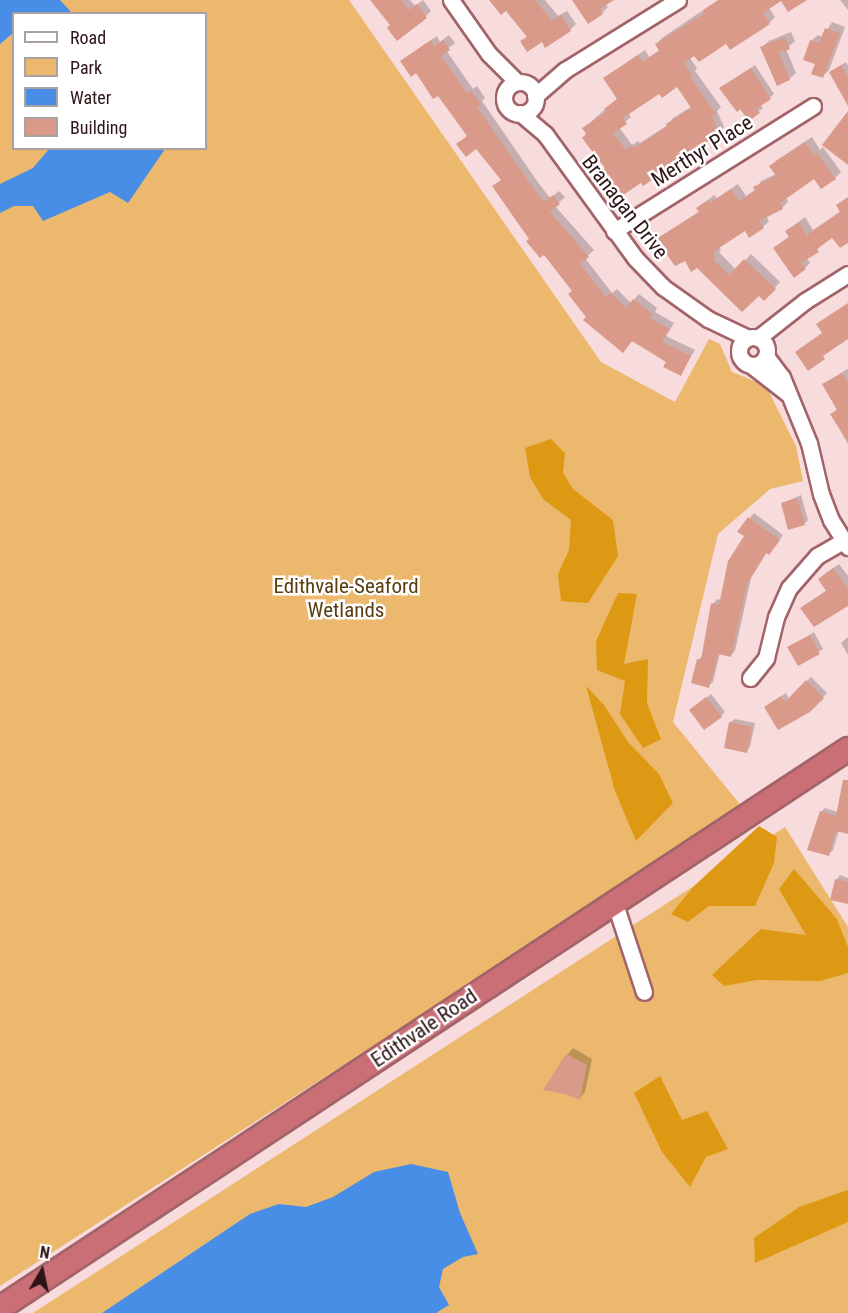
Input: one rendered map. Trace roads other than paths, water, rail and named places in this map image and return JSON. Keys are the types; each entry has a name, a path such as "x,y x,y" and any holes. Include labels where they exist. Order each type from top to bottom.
{"highway":[{"name":"Edithvale Road","path":"0,1308 848,748"}],"street":[{"name":"Branagan Drive","path":"451,0 489,54 524,96 545,134 634,258 663,287 708,319 756,345 779,373 809,443 821,494 831,520 846,544"},
{"path":"524,96 657,6 678,0"},
{"name":"Merthyr Place","path":"614,231 813,106"},
{"path":"756,345 761,363 751,365 741,358 786,315 848,274"},
{"name":"Branagan Drive","path":"751,365 787,393"},
{"path":"750,678 766,658 776,617 789,588 817,556 846,544"},
{"path":"612,904 618,913 644,992"}],"water":[{"path":"0,0 60,0 71,12 12,12 12,34 0,44"},
{"path":"48,150 164,150 128,203 110,192 43,221 33,206 14,206 0,213 0,184 33,168"},
{"path":"411,1164 448,1172 460,1213 478,1254 463,1257 443,1269 439,1287 449,1305 436,1313 102,1313 250,1214 279,1204 306,1207 333,1197 374,1172"}],"park label":[{"name":"Edithvale-Seaford Wetlands","path":"346,598"}]}
